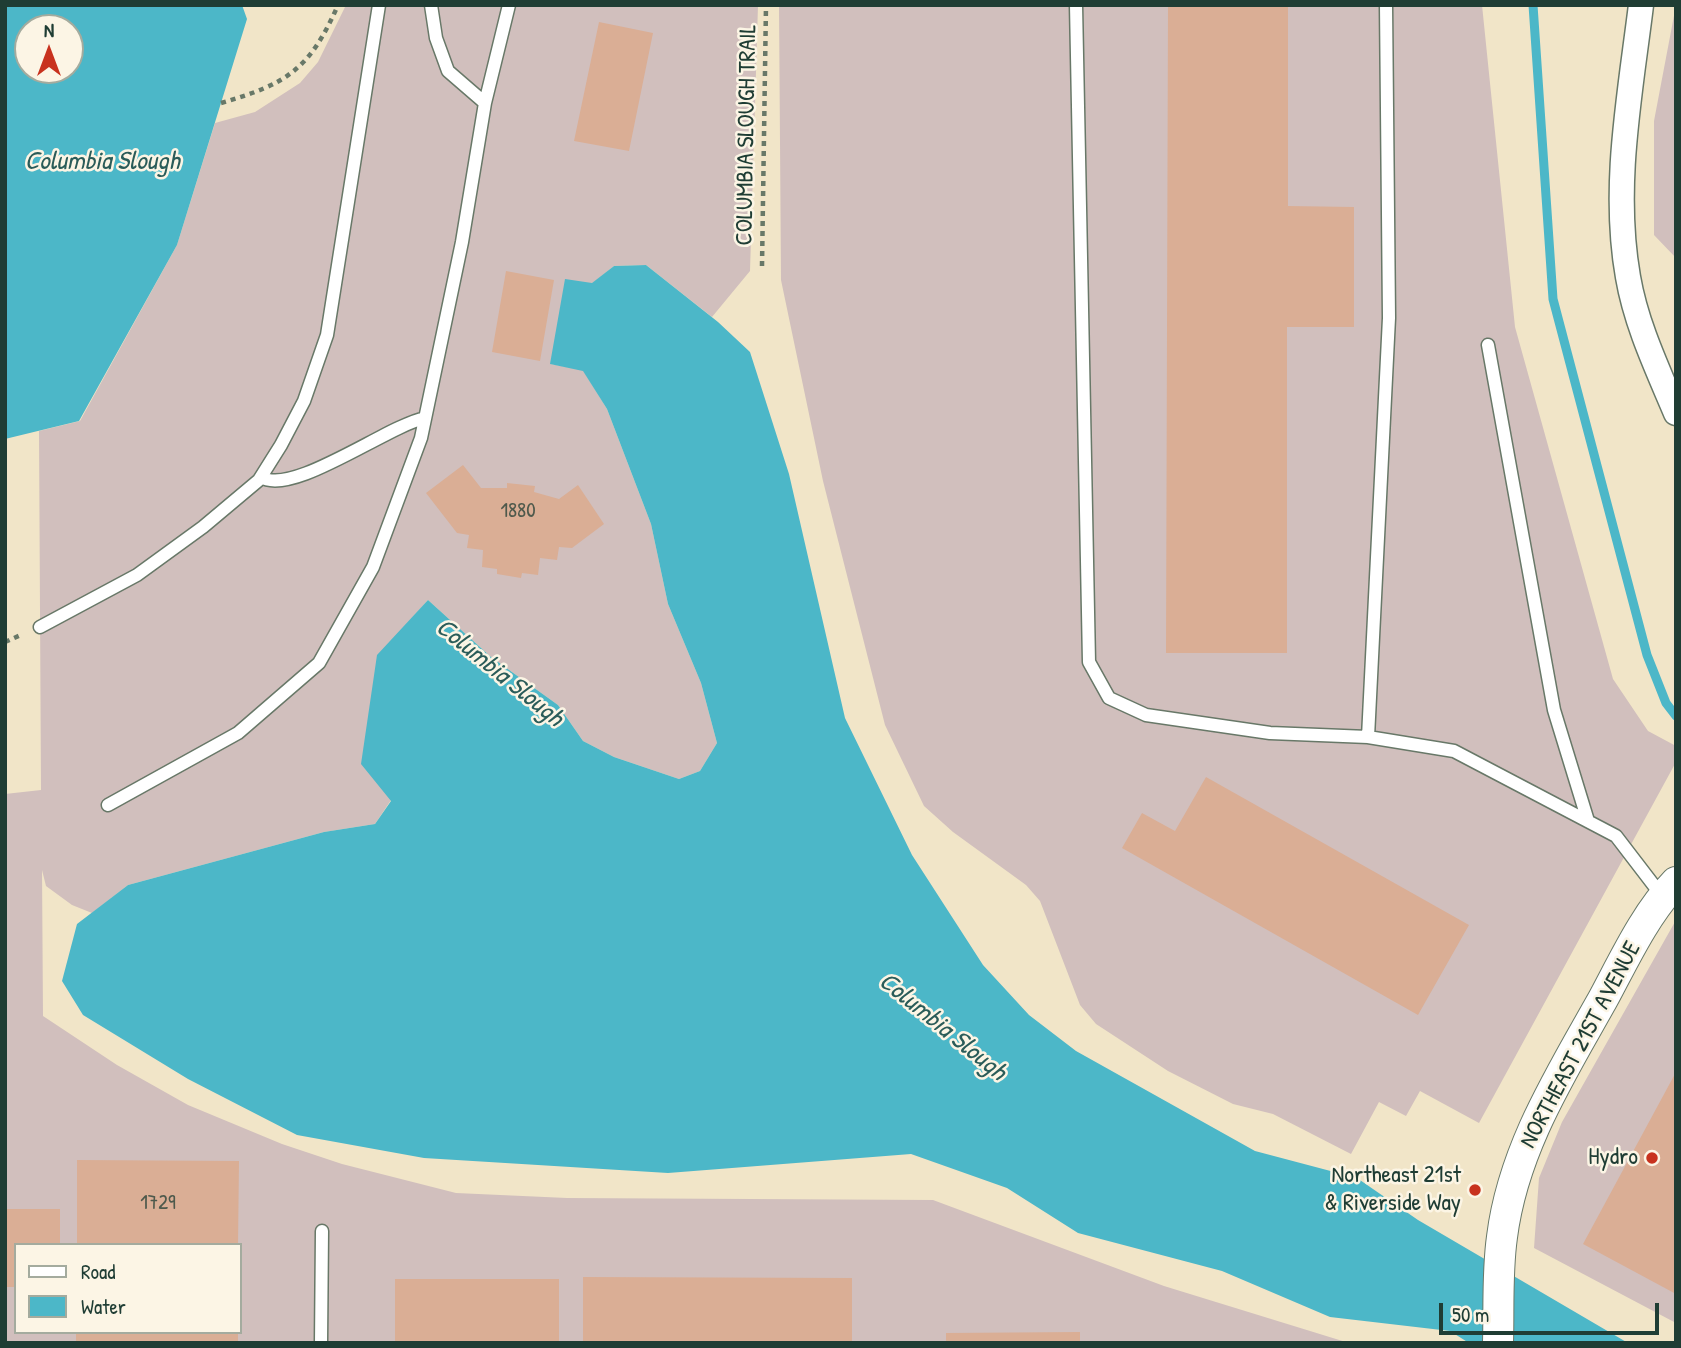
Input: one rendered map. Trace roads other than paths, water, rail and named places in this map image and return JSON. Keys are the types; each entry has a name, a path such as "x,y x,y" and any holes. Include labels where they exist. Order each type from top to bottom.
{"street":[{"path":"1641,5 1622,163 1622,217 1628,276 1639,321 1676,412"},
{"name":"NORTHEAST 21ST AVENUE","path":"1498,1343 1502,1235 1514,1180 1544,1106 1669,889"}],"lane":[{"path":"40,627 137,575 232,505 261,477 304,401 327,335 379,5"},
{"path":"431,5 436,38 448,71 485,103"},
{"path":"108,805 238,733 319,663 373,567 421,438 463,242 485,103 509,5"},
{"path":"1076,5 1089,662 1109,698 1146,715 1270,733 1368,737 1454,751 1616,836 1669,889"},
{"path":"1368,737 1389,318 1386,5"},
{"path":"1488,345 1554,710 1588,821"},
{"path":"261,477 268,482 280,482 309,472 407,422 425,418"},
{"path":"321,1343 322,1231"}],"water":[{"name":"Columbia Slough","path":"5,5 242,5 247,19 177,245 79,421 5,439"},
{"path":"646,265 718,322 750,352 789,474 845,718 912,855 983,965 1029,1015 1076,1051 1255,1151 1357,1178 1418,1220 1628,1343 1469,1343 1450,1331 1330,1317 1222,1271 1078,1233 1007,1188 911,1154 668,1173 424,1158 297,1135 188,1079 83,1015 62,981 77,924 128,885 324,832 375,824 391,801 361,764 377,655 428,600 491,657 558,705 583,741 614,757 679,779 700,771 717,743 701,683 668,604 651,524 607,409 583,371 550,364 565,279 592,283 614,266"}],"waterway":[{"path":"1533,5 1553,299 1647,655 1666,703 1676,716"}],"place":[{"name":"Hydro","path":"1652,1158"},
{"name":"Northeast 21st & Riverside Way","path":"1475,1190"}]}
